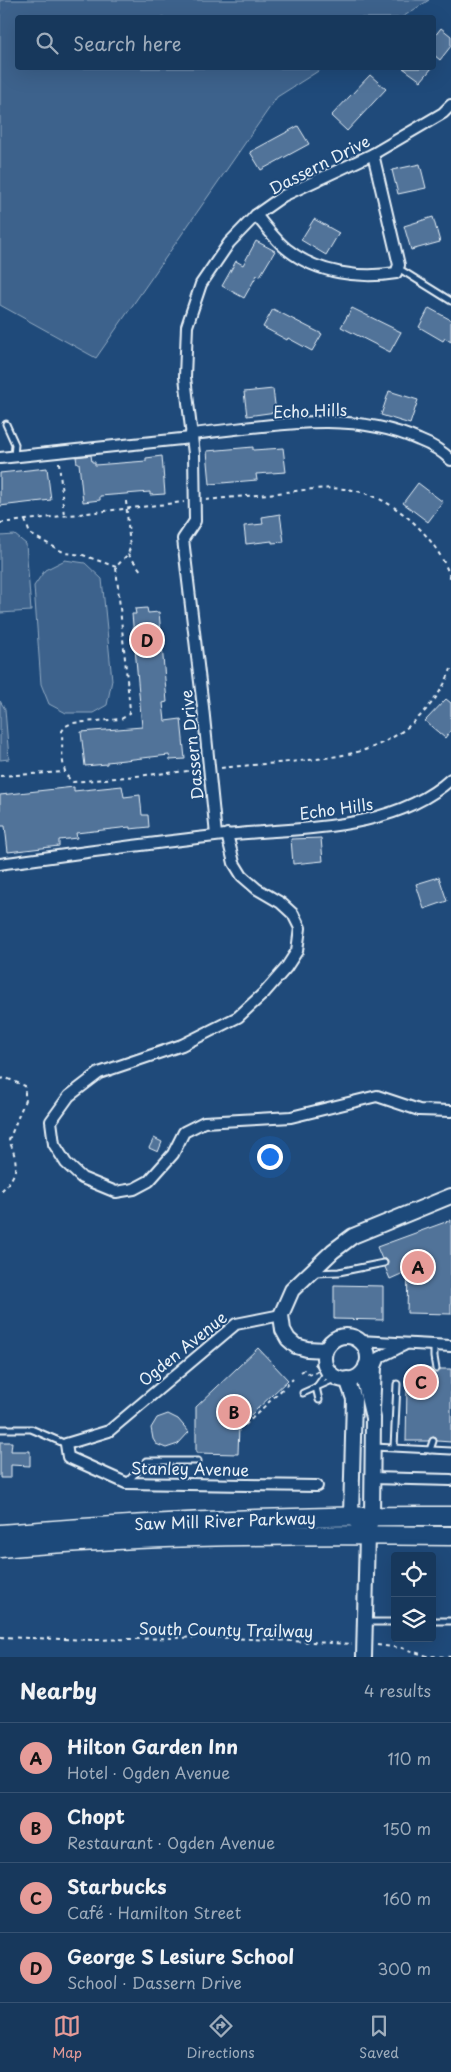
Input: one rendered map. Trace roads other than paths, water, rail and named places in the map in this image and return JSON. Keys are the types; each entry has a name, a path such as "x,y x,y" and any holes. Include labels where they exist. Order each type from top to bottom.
{"highway":[{"name":"Saw Mill River Parkway","path":"0,1534 173,1522 351,1515 451,1516"},
{"name":"Saw Mill River Parkway","path":"0,1548 102,1541 367,1535 451,1536"}],"street":[{"name":"Dassern Drive","path":"449,109 374,154 283,196 256,215 229,243 201,284 187,326 185,377 194,454 194,521 183,539 203,707 221,835 242,876 257,889 281,903 293,914 300,928 297,951 286,968 265,992 238,1017 182,1045 99,1073 70,1096 51,1120 54,1144 66,1163 82,1178 116,1192 134,1189 149,1181 173,1154 184,1132 204,1122 292,1117 377,1096 419,1110 451,1111"},
{"path":"256,215 286,249 306,262 340,273 374,277 396,274 398,268 374,154"},
{"name":"Echo Hills","path":"191,436 323,422 360,424 397,430 441,450 451,460"},
{"path":"0,458 191,436"},
{"name":"Echo Hills","path":"221,835 340,825 382,816 421,800 451,780"},
{"path":"0,864 221,835"},
{"path":"325,1350 307,1349 296,1346 288,1340 283,1330 281,1315 292,1290 333,1251 353,1236 451,1196"},
{"name":"Ogden Avenue","path":"66,1444 109,1431 236,1324 281,1315"},
{"path":"364,1651 367,1535 372,1516 373,1418 365,1384 371,1362 360,1341 354,1337 340,1336 334,1339 325,1350 325,1364 337,1376 354,1399 351,1515 367,1535"},
{"path":"360,1341 451,1346"},
{"path":"337,1376 356,1377 371,1362 405,1344"},
{"name":"Stanley Avenue","path":"66,1444 68,1457 126,1483 317,1486"},
{"path":"372,1478 451,1480"}],"lane":[{"path":"398,268 451,301"},
{"path":"6,424 14,444 14,457"},
{"path":"309,1274 338,1272 384,1263"},
{"path":"434,1345 436,1369"},
{"path":"304,1393 337,1376"},
{"path":"317,1386 337,1376"},
{"path":"394,1447 397,1384"},
{"path":"317,1386 319,1400"},
{"path":"0,1429 31,1429 66,1444"},
{"path":"430,1450 433,1441"},
{"path":"372,1447 451,1451"},
{"path":"126,1483 147,1461 198,1462"},
{"path":"436,1622 451,1621"},
{"path":"366,1622 391,1622"}],"place":[{"name":"George S Lesiure School","path":"147,640"},
{"name":"Hilton Garden Inn","path":"418,1267"},
{"name":"Starbucks","path":"421,1382"},
{"name":"Chopt","path":"234,1412"}]}
